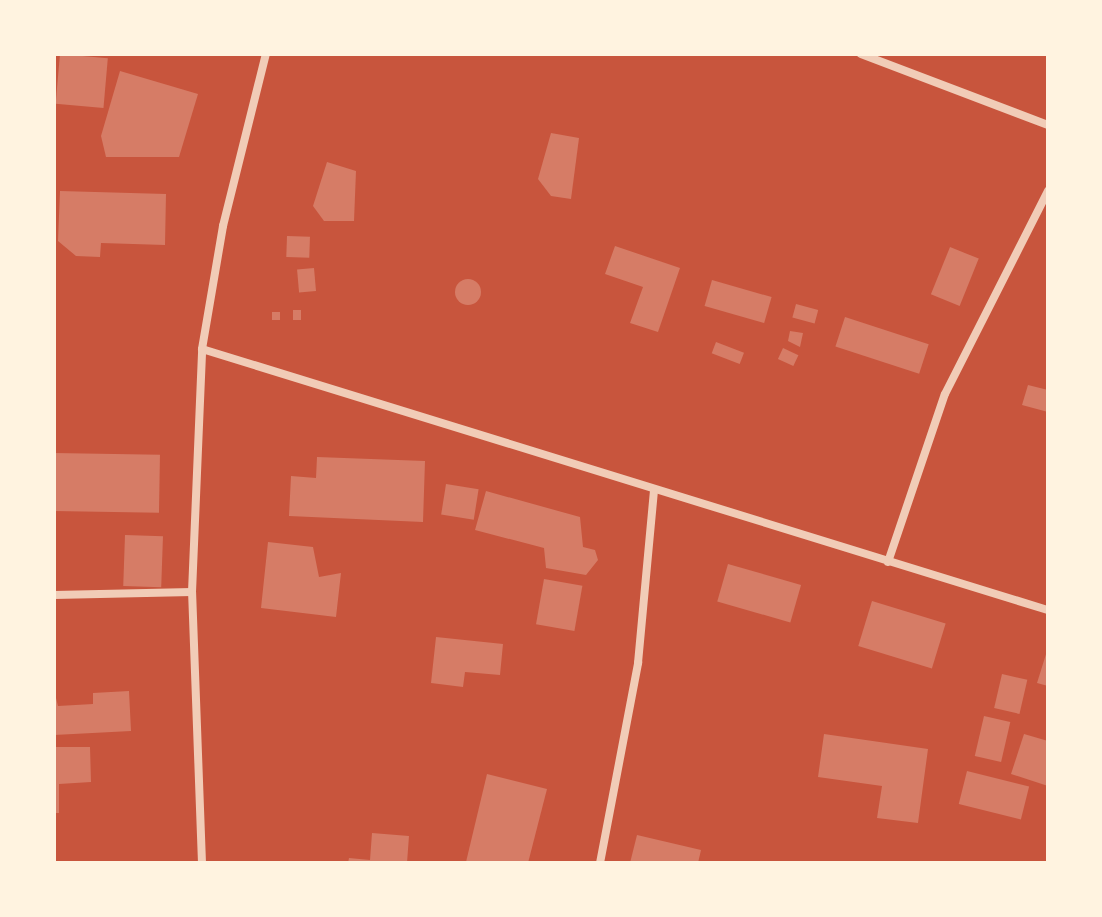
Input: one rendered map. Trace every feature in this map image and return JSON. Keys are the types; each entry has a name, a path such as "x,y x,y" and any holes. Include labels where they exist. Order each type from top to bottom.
{"street":[{"path":"202,863 192,592 202,349 223,226 266,54"},
{"path":"861,54 893,58 1048,125"},
{"path":"888,562 945,394 1048,191"},
{"path":"202,349 654,492 1048,610"},
{"path":"600,863 638,663 654,492"},
{"path":"54,595 192,592"}],"building":[{"path":"60,54 108,58 103,108 56,104"},
{"path":"120,71 198,94 179,157 106,157 101,136"},
{"path":"551,133 579,138 571,199 551,196 538,179"},
{"path":"327,162 356,171 354,221 324,221 313,206"},
{"path":"60,191 166,194 165,245 101,243 100,257 76,256 58,241"},
{"path":"287,236 310,237 309,258 286,257"},
{"path":"615,246 680,268 658,332 630,323 643,287 605,274"},
{"path":"950,247 979,259 960,306 931,294"},
{"path":"314,268 316,291 299,292 297,269"},
{"path":"468,279 477,283 481,292 477,301 468,305 459,301 455,292 459,283"},
{"path":"712,280 772,297 764,323 705,306"},
{"path":"796,304 818,310 815,323 792,318"},
{"path":"293,310 301,310 301,320 293,320"},
{"path":"272,312 280,312 280,320 272,320"},
{"path":"845,317 929,344 919,374 835,346"},
{"path":"790,331 803,333 800,347 788,341"},
{"path":"716,342 744,353 740,364 712,353"},
{"path":"783,348 798,355 793,366 778,359"},
{"path":"1028,385 1048,390 1048,412 1022,405"},
{"path":"54,453 160,455 159,513 54,511"},
{"path":"317,457 425,461 423,522 289,516 291,476 316,478"},
{"path":"446,484 479,489 474,520 441,515"},
{"path":"486,491 580,517 583,547 595,550 598,560 586,575 546,568 544,548 475,530"},
{"path":"125,535 163,536 161,587 123,586"},
{"path":"268,542 313,547 319,577 341,573 336,617 261,608"},
{"path":"728,564 801,585 790,622 717,601"},
{"path":"544,579 582,586 574,631 536,624"},
{"path":"872,601 946,624 932,668 858,646"},
{"path":"436,637 503,644 500,675 465,672 463,687 431,683"},
{"path":"1048,651 1048,686 1037,683"},
{"path":"1002,674 1027,680 1019,714 994,708"},
{"path":"54,690 58,706 93,704 93,693 129,691 131,731 54,735"},
{"path":"984,716 1010,722 1001,762 975,756"},
{"path":"824,734 928,749 918,823 877,818 882,786 818,777"},
{"path":"1024,734 1048,741 1048,786 1011,774"},
{"path":"54,747 90,747 91,782 59,784 59,813 54,813"},
{"path":"967,771 1029,786 1021,819 959,804"},
{"path":"487,774 547,789 528,863 466,862"},
{"path":"372,833 409,836 407,863 348,863 349,858 370,860"},
{"path":"637,835 701,850 698,863 630,863"}]}
